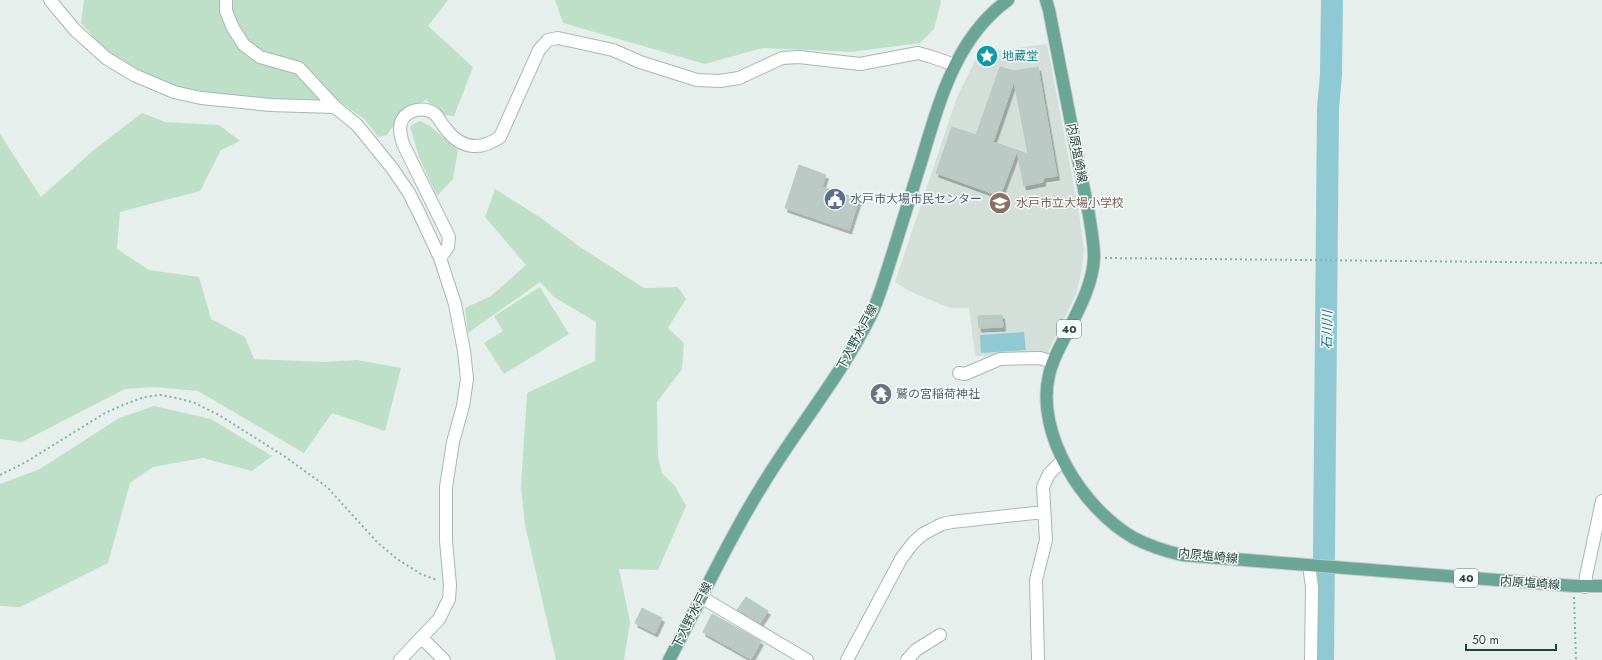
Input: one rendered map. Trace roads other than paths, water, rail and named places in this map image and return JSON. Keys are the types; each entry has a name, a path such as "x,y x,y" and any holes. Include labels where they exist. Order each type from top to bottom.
{"main road":[{"name":"下入野水戸線","path":"669,660 701,597 765,480 836,376 872,312 888,268 941,98 955,65 961,53 984,22 1008,0"},
{"name":"内原塩崎線","path":"1046,0 1089,214 1094,258 1084,297 1053,362 1046,391 1046,408 1052,435 1064,460 1084,493 1102,512 1124,531 1148,545 1182,555 1579,586 1602,586"}],"street":[{"path":"50,0 74,29 106,58 134,75 174,92 201,98 270,105 335,107"},
{"path":"226,0 226,11 233,28 244,45 260,57 299,68 335,107 357,125 392,168 412,198 440,258 455,304 464,351 467,379 463,406 453,442 446,487 446,541 450,585 448,599 439,619 400,660"},
{"path":"440,258 448,247 449,237 403,144 400,131 402,121 411,112 418,109 427,110 435,114 456,141 467,145 480,146 491,143 500,137 539,50 548,40 558,38 614,50 640,62 698,80 720,81 739,78 782,58 799,57 860,64 918,54 955,65"},
{"path":"959,373 965,374 1000,359 1040,358 1053,362"},
{"path":"1038,660 1036,580 1046,540 1043,487 1049,474 1064,460"},
{"path":"1579,586 1586,576 1602,501"},
{"path":"847,660 901,559 913,543 923,534 942,524 952,522 1044,512"},
{"path":"1311,660 1312,566"},
{"path":"701,597 807,660"},
{"path":"907,660 916,650 940,635"},
{"path":"422,638 444,660"}],"water":[{"path":"1024,332 1026,350 981,353 980,335"}],"waterway":[{"name":"石川川","path":"1323,660 1328,108 1331,75 1332,0"}],"place":[{"name":"地蔵堂","path":"987,56"},
{"name":"水戸市大場市民センター","path":"835,199"},
{"name":"水戸市立大場小学校","path":"1000,203"},
{"name":"鷲の宮稲荷神社","path":"881,394"}]}
